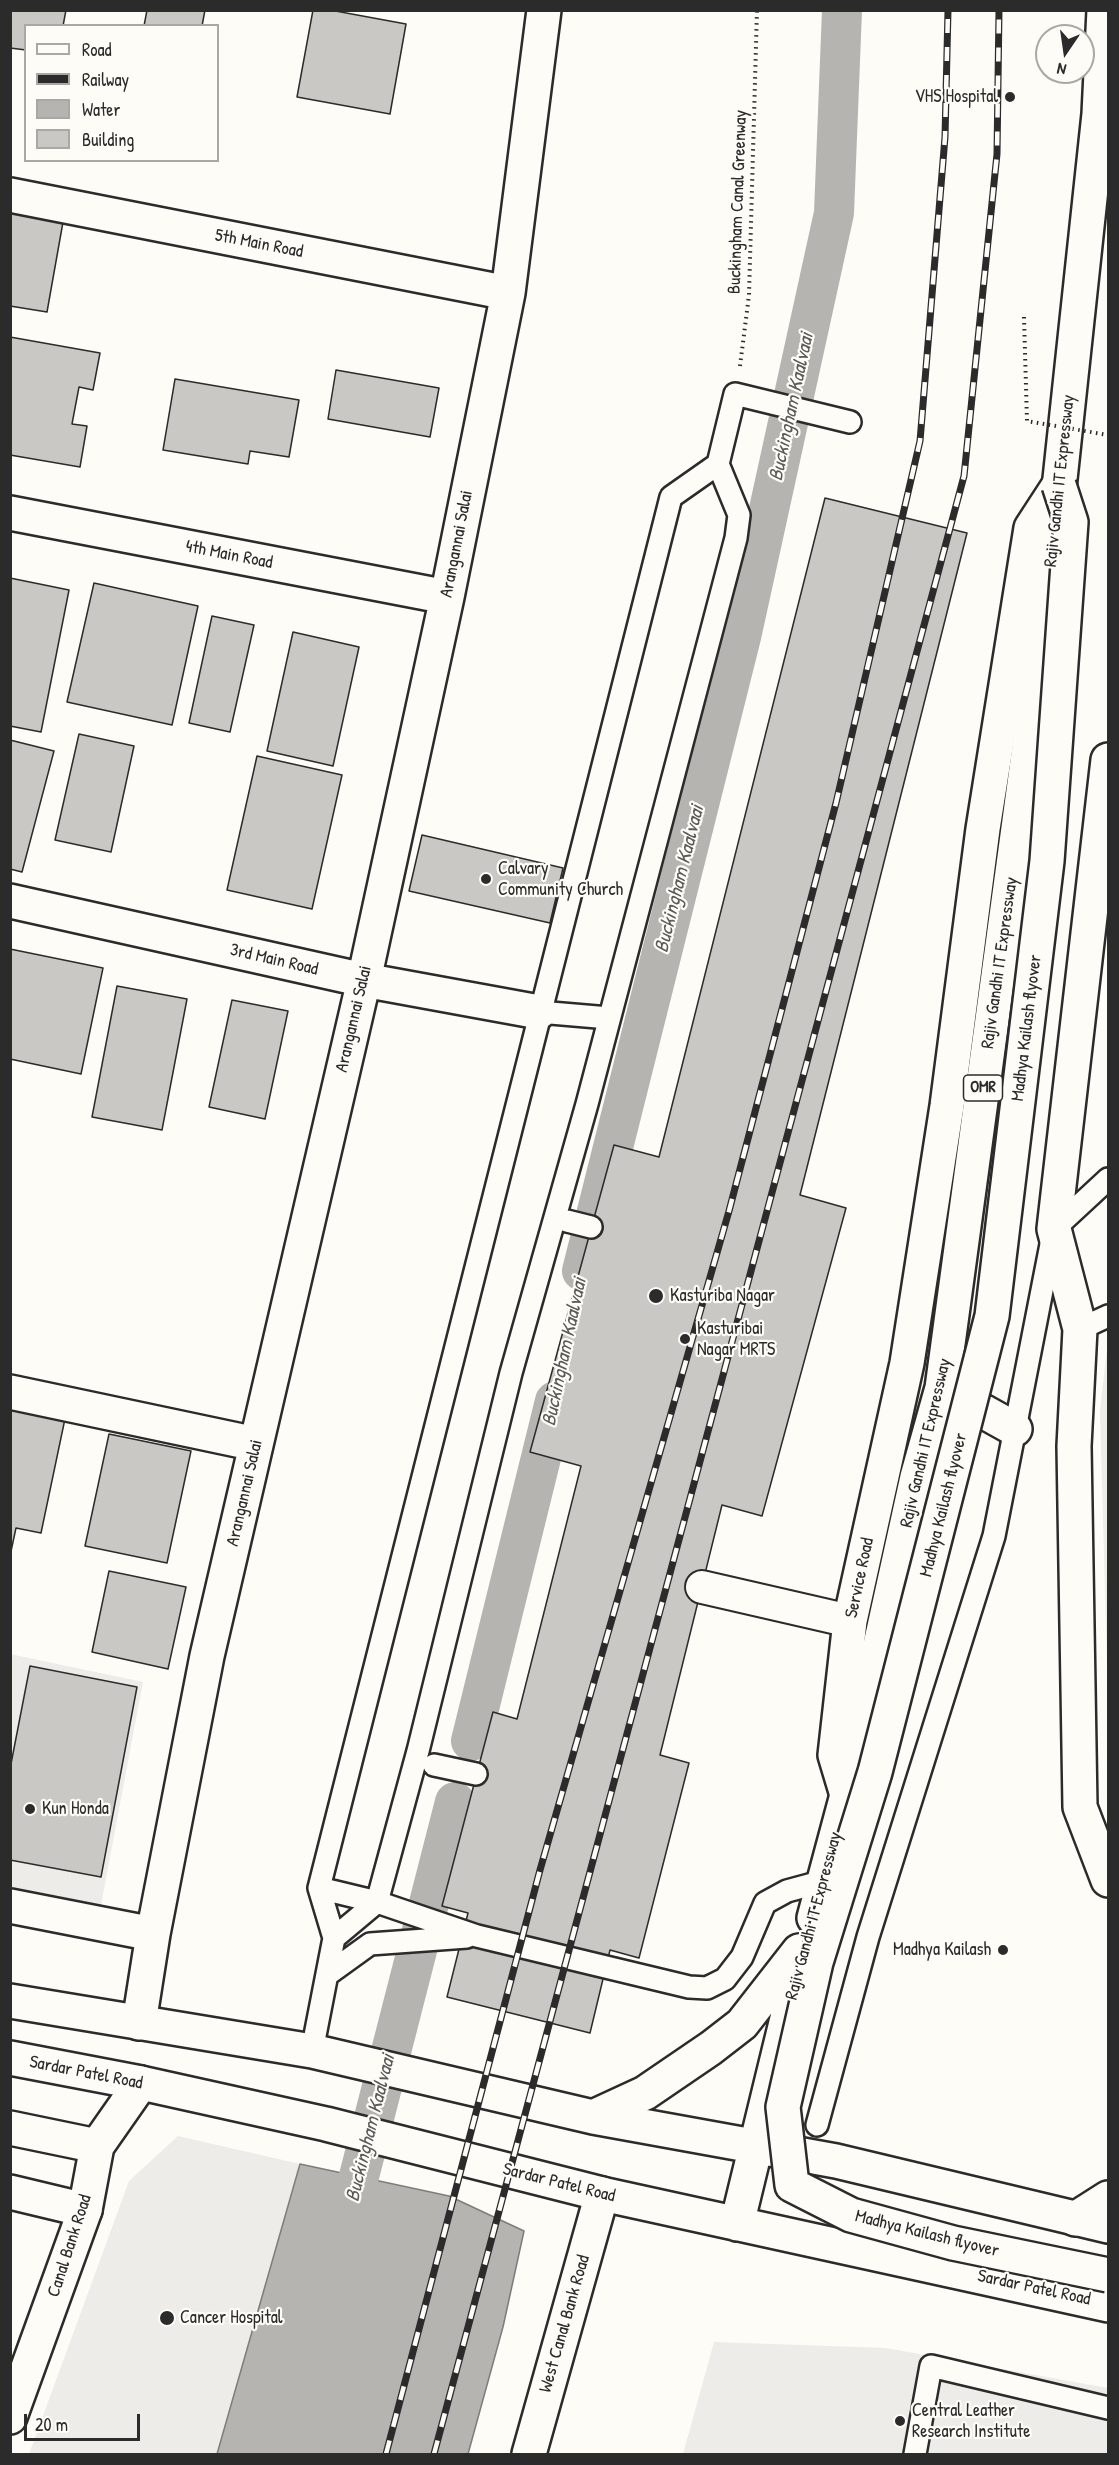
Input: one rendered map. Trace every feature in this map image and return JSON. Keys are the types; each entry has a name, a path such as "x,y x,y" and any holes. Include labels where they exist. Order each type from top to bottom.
{"main road":[{"name":"Rajiv Gandhi IT Expressway","path":"754,2147 847,1795 918,1477 942,1388 1038,678 1099,114 1104,10"},
{"name":"Arangannai Salai","path":"139,2023 153,1934 207,1656 364,980 447,597 508,293 537,12"},
{"name":"5th Main Road","path":"10,195 508,293"},
{"name":"Service Road","path":"847,1795 835,1755 850,1621 907,1363 947,1106 983,829 1031,528 1059,485"},
{"name":"Madhya Kailash flyover","path":"1059,485 1071,522 1047,861 992,1316 875,1772 816,1962 783,2108 792,2185 851,2215 953,2243 1108,2275"},
{"name":"4th Main Road","path":"10,513 447,597"},
{"path":"1108,760 1054,1229 1094,1322 1074,1446 1080,1807 1108,1880"},
{"name":"3rd Main Road","path":"10,901 364,980 539,1012"},
{"path":"907,1363 942,1388 1014,1429"},
{"path":"10,1392 256,1444"},
{"path":"10,1906 153,1934"},
{"path":"593,2117 645,2092 711,2048 742,2024 807,1940"},
{"path":"10,2001 312,2052 593,2117 836,2161 1108,2226"},
{"name":"Sardar Patel Road","path":"10,2058 141,2083 326,2124 602,2194 1108,2305"},
{"name":"Canal Bank Road","path":"10,2417 85,2210 97,2146 141,2083"},
{"path":"10,2128 97,2146"},
{"name":"OMR","path":"737,2224 754,2147"},
{"path":"10,2192 85,2210"},
{"name":"West Canal Bank Road","path":"529,2454 602,2194"},
{"path":"1075,2219 1108,2198"}],"street":[{"path":"702,1587 850,1621"}],"lane":[{"path":"334,1938 377,1902 418,1751 511,1372 609,1018 735,538 739,515 718,464 735,394 850,422"},
{"path":"312,2052 334,1938 319,1888 539,1012 671,497 718,464"},
{"path":"539,1012 609,1018"},
{"path":"817,2125 868,1937 994,1536 1054,1229 1108,1179"},
{"path":"567,1221 591,1227"},
{"path":"434,1765 476,1774"},
{"path":"327,1975 370,1944 408,1941 447,1932 477,1936 689,1987 706,1988 725,1979 742,1957 765,1903 787,1891 824,1881"},
{"path":"319,1888 377,1902 416,1915 447,1932"},
{"path":"915,2454 931,2366 1108,2408"}],"path":[{"name":"Buckingham Canal Greenway","path":"735,394 746,335 749,295 757,10"},
{"path":"1024,317 1027,421 1108,435"}],"shaded area":[{"path":"1108,1340 1108,1703 1100,1410"},
{"path":"10,1654 143,1682 101,1905 11,1887"},
{"name":"Cancer Hospital","path":"178,2136 300,2164 217,2454 29,2454 129,2181"},
{"name":"Central Leather Research Institute","path":"714,2342 886,2348 1108,2388 1108,2454 683,2454"}],"water":[{"path":"300,2164 449,2196 524,2231 503,2327 468,2454 217,2454"}],"building":[{"path":"10,10 66,10 63,24 24,24 24,50 10,48"},
{"path":"147,10 205,10 202,24 144,24"},
{"path":"313,10 330,10 406,24 390,114 297,97"},
{"path":"10,213 63,222 47,312 10,306"},
{"path":"10,337 100,353 93,390 79,387 72,424 87,426 80,467 10,455"},
{"path":"336,370 439,388 430,437 328,419"},
{"path":"175,379 299,400 289,457 250,451 248,464 163,450"},
{"name":"Kasturibai Nagar MRTS","path":"825,498 967,533 800,1195 846,1208 762,1516 722,1505 660,1755 689,1763 639,1958 610,1950 590,2033 447,1997 468,1913 442,1906 493,1712 517,1719 581,1466 530,1452 614,1145 659,1157"},
{"path":"10,578 69,590 41,732 10,726"},
{"path":"94,583 198,606 172,725 67,702"},
{"path":"212,616 254,625 230,732 189,723"},
{"path":"293,632 359,647 333,766 267,751"},
{"path":"79,734 134,746 111,852 55,840"},
{"path":"10,740 54,751 22,872 10,869"},
{"path":"257,756 342,775 312,909 227,890"},
{"name":"Calvary Community Church","path":"422,835 563,868 550,923 409,891"},
{"path":"10,949 103,968 81,1074 10,1059"},
{"path":"117,986 187,999 162,1130 92,1117"},
{"path":"232,1000 288,1011 265,1119 209,1107"},
{"path":"10,1402 66,1414 41,1533 16,1528 10,1556"},
{"path":"109,1434 191,1451 167,1563 85,1546"},
{"path":"109,1571 186,1587 168,1669 92,1652"},
{"path":"30,1666 137,1687 101,1877 10,1860 10,1769"}],"waterway":[{"name":"Buckingham Kaalvaai","path":"582,1271 741,637 834,213 842,10"},
{"name":"Buckingham Kaalvaai","path":"471,1741 555,1401"},
{"name":"Buckingham Kaalvaai","path":"345,2231 455,1802"}],"railway":[{"path":"386,2454 540,1870 729,1211 836,803 920,441 945,137 948,10"},
{"path":"434,2454 964,476 997,154 999,10"}],"place":[{"name":"VHS Hospital","path":"1010,97"},
{"name":"Calvary Community Church","path":"486,879"},
{"name":"Kasturiba Nagar","path":"656,1296"},
{"name":"Kasturibai Nagar MRTS","path":"685,1339"},
{"name":"Kun Honda","path":"30,1809"},
{"name":"Madhya Kailash","path":"1003,1950"},
{"name":"Cancer Hospital","path":"167,2318"},
{"name":"Central Leather Research Institute","path":"900,2421"}]}
